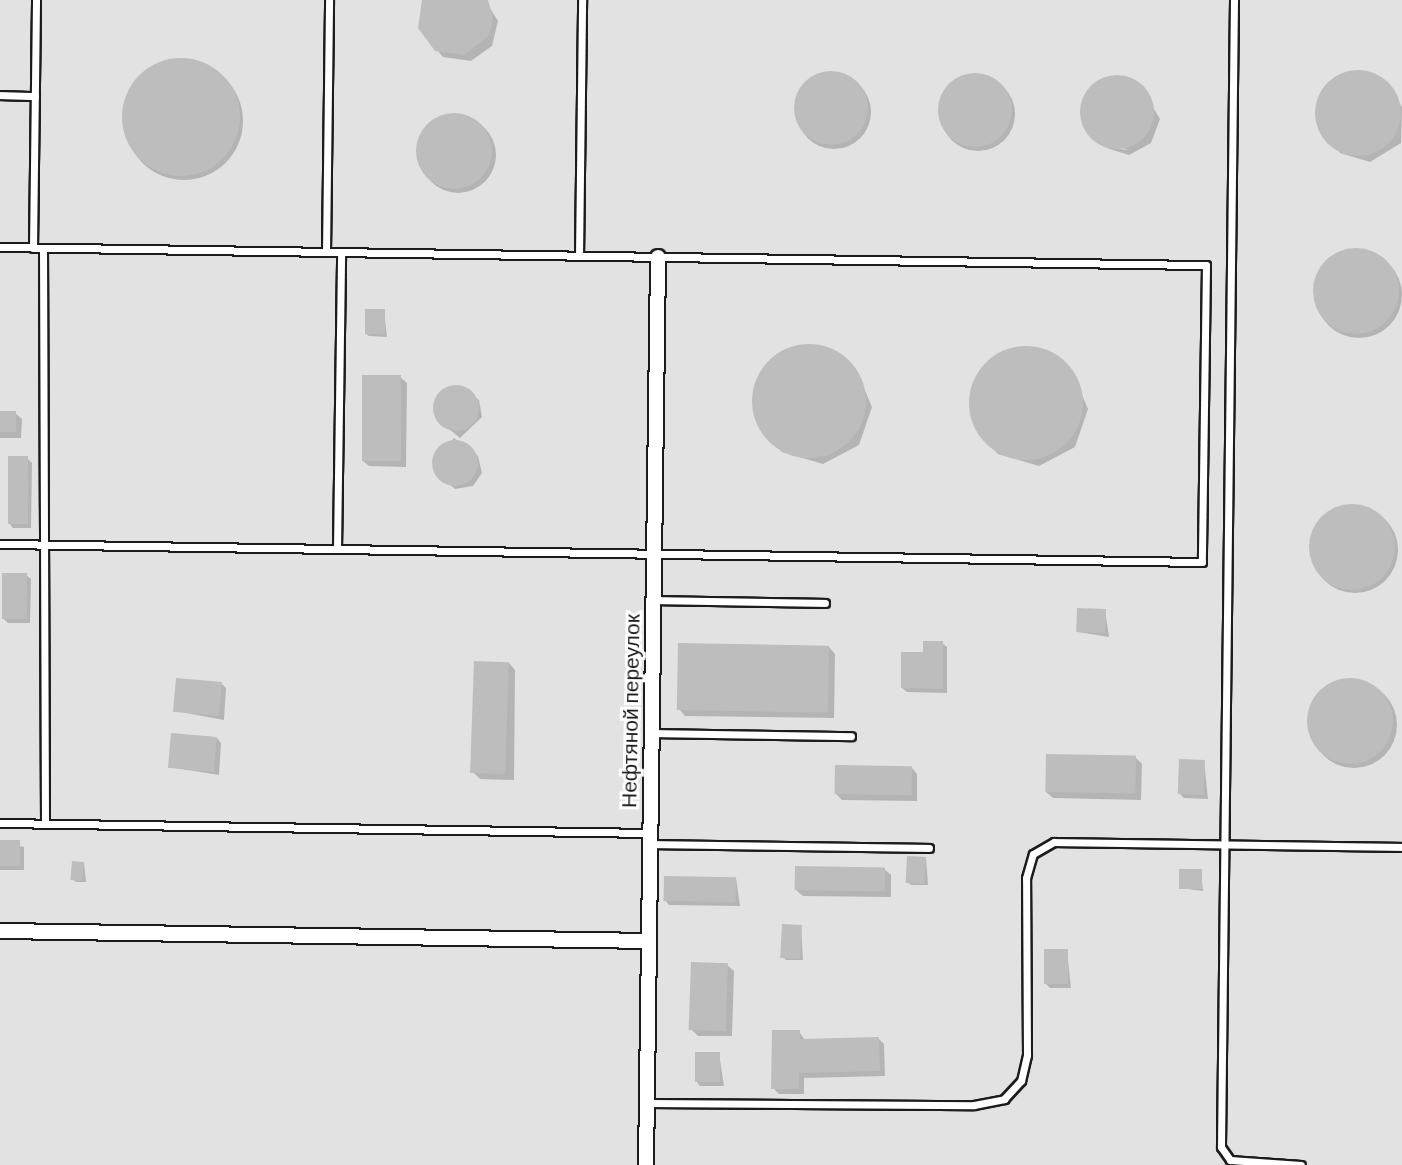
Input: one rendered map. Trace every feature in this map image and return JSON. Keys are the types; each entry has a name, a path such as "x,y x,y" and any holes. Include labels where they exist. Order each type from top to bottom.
{"street":[{"name":"Нефтяной переулок","path":"646,1165 658,257"},
{"path":"0,931 649,941"}],"lane":[{"path":"33,248 36,0"},
{"path":"326,252 329,0"},
{"path":"579,256 582,0"},
{"path":"1234,0 1221,1147 1230,1160 1302,1165"},
{"path":"0,95 35,96"},
{"path":"0,247 1206,265 1202,562 0,544"},
{"path":"43,248 45,824"},
{"path":"337,549 341,252"},
{"path":"653,600 825,603"},
{"path":"652,733 851,736"},
{"path":"0,823 650,838 929,848"},
{"path":"647,1103 974,1105 1004,1099 1021,1081 1027,1055 1026,878 1033,854 1054,842 1402,847"}],"shaded area":[{"path":"0,0 1402,0 1402,1165 0,1165"}],"building":[{"path":"422,0 488,0 493,17 489,35 464,55 435,51 418,28"},
{"path":"181,58 192,59 214,68 230,84 239,106 239,128 230,150 214,166 192,175 181,176 170,175 148,166 132,150 123,128 122,117 123,106 132,84 148,68 170,59"},
{"path":"1358,70 1375,73 1389,82 1398,96 1401,113 1398,130 1389,144 1375,153 1358,156 1341,153 1327,144 1318,130 1315,113 1318,96 1327,82 1341,73"},
{"path":"831,71 845,74 857,82 865,94 868,108 865,122 857,134 845,142 831,145 817,142 805,134 797,122 794,108 797,94 805,82 817,74"},
{"path":"975,73 989,76 1001,84 1009,96 1012,110 1009,124 1001,136 989,144 975,147 961,144 949,136 941,124 938,110 941,96 949,84 961,76"},
{"path":"1117,75 1131,78 1143,86 1151,98 1154,112 1151,126 1143,138 1131,146 1117,149 1103,146 1091,138 1083,126 1080,112 1083,98 1091,86 1103,78"},
{"path":"454,113 468,116 481,124 489,137 492,151 489,165 481,178 468,186 454,189 440,186 427,178 419,165 416,151 419,137 427,124 440,116"},
{"path":"1356,248 1373,251 1387,260 1396,274 1399,291 1396,308 1387,322 1373,331 1356,334 1339,331 1325,322 1316,308 1313,291 1316,274 1325,260 1339,251"},
{"path":"365,309 385,309 385,334 365,334"},
{"path":"809,344 831,348 841,353 857,369 862,379 866,401 862,423 857,433 841,449 831,454 809,458 787,454 777,449 761,433 756,423 752,401 756,379 761,369 777,353 787,348"},
{"path":"1026,346 1048,350 1058,355 1074,371 1079,381 1083,403 1079,425 1074,435 1058,451 1048,456 1026,460 1004,456 994,451 978,435 973,425 969,403 973,381 978,371 994,355 1004,350"},
{"path":"362,375 401,375 401,461 362,461"},
{"path":"456,385 472,392 479,408 472,424 456,431 440,424 433,408 440,392"},
{"path":"0,411 16,411 16,432 0,432"},
{"path":"455,440 471,447 478,463 471,479 455,486 439,479 432,463 439,447"},
{"path":"8,456 28,456 28,524 8,524"},
{"path":"1352,504 1369,507 1383,516 1392,530 1395,547 1392,564 1383,578 1369,587 1352,590 1335,587 1321,578 1312,564 1309,547 1312,530 1321,516 1335,507"},
{"path":"2,573 27,573 27,619 2,619"},
{"path":"1077,608 1106,609 1105,633 1076,632"},
{"path":"923,641 943,641 943,689 901,688 901,652 923,652"},
{"path":"678,643 829,646 828,713 677,710"},
{"path":"474,661 509,662 505,774 470,773"},
{"path":"176,678 222,682 219,716 173,712"},
{"path":"1350,678 1367,681 1381,690 1390,704 1393,721 1390,738 1381,752 1367,761 1350,764 1333,761 1319,752 1310,738 1307,721 1310,704 1319,690 1333,681"},
{"path":"171,733 217,737 214,772 168,768"},
{"path":"1046,754 1136,756 1135,794 1045,792"},
{"path":"1179,759 1205,760 1204,795 1178,794"},
{"path":"835,765 912,766 911,795 834,794"},
{"path":"0,840 20,840 20,866 0,866"},
{"path":"907,856 926,857 925,884 906,883"},
{"path":"72,861 84,862 82,881 70,880"},
{"path":"795,866 885,868 885,892 795,890"},
{"path":"1179,869 1202,869 1202,889 1179,889"},
{"path":"664,876 736,877 736,902 664,901"},
{"path":"782,924 802,925 800,959 780,958"},
{"path":"1044,949 1068,949 1068,984 1044,984"},
{"path":"691,962 728,963 726,1031 689,1030"},
{"path":"772,1030 800,1030 800,1039 879,1037 880,1071 799,1073 799,1089 771,1089"},
{"path":"695,1052 720,1052 720,1082 695,1082"}]}
